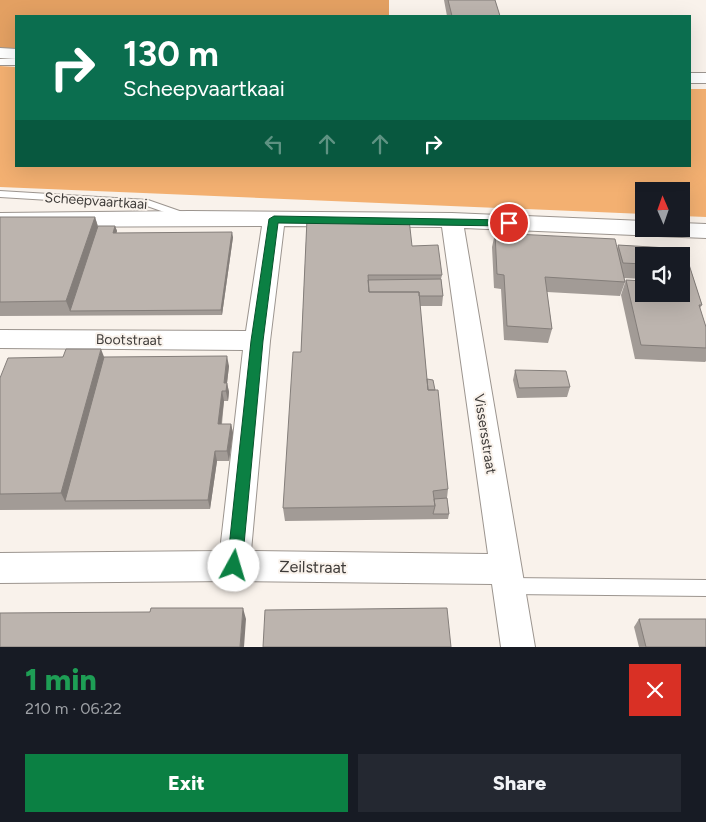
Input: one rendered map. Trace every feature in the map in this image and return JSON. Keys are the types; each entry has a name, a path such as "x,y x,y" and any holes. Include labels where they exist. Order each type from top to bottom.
{"street":[{"path":"0,53 15,54"},
{"path":"691,78 706,78"},
{"name":"Scheepvaartkaai","path":"0,220 189,218 452,220 635,228"},
{"path":"234,566 257,341 274,219"},
{"name":"Vissersstraat","path":"452,220 518,647"},
{"path":"690,230 706,231"},
{"name":"Bootstraat","path":"0,338 257,341"},
{"name":"Zeilstraat","path":"0,568 234,566 508,578"}],"lane":[{"path":"0,62 15,62"},
{"name":"Scheepvaartkaai","path":"0,194 148,203 189,218"},
{"path":"508,578 706,588"}],"shaded area":[{"path":"0,0 389,0 389,15 15,15 15,51 0,50"},
{"path":"0,66 15,67 15,167 691,167 691,89 706,89 706,217 690,216 690,182 635,182 635,214 0,187"}],"building":[{"path":"448,0 495,0 500,15 452,15"},
{"path":"0,217 95,217 66,301 0,302"},
{"path":"307,219 409,219 412,246 438,245 442,275 368,275 369,292 419,292 428,390 438,390 448,489 433,491 435,506 283,508 293,352 301,352"},
{"path":"98,226 115,226 113,233 232,232 221,310 70,311"},
{"path":"495,233 615,239 625,282 545,277 552,329 507,326 504,275 497,274"},
{"path":"618,245 651,247 635,247 635,264 623,263"},
{"path":"690,268 702,305 699,305 706,327 706,348 641,345 626,280 635,280 635,302 690,302"},
{"path":"441,279 443,296 419,296 419,292 369,292 368,280"},
{"path":"66,349 101,349 61,493 0,494 0,378 8,358 63,357"},
{"path":"227,356 224,383 227,383 226,391 222,391 218,424 231,424 227,451 215,451 208,500 65,501 104,357"},
{"path":"515,370 566,371 570,387 519,388"},
{"path":"427,379 433,380 435,390 428,390"},
{"path":"447,498 449,514 433,514 434,499"},
{"path":"151,608 243,608 240,647 0,647 0,613 150,612"},
{"path":"447,608 451,647 263,647 265,610"},
{"path":"639,619 706,619 706,647 646,647"}],"route":[{"path":"234,566 257,341 274,219 452,220 509,223"}]}
